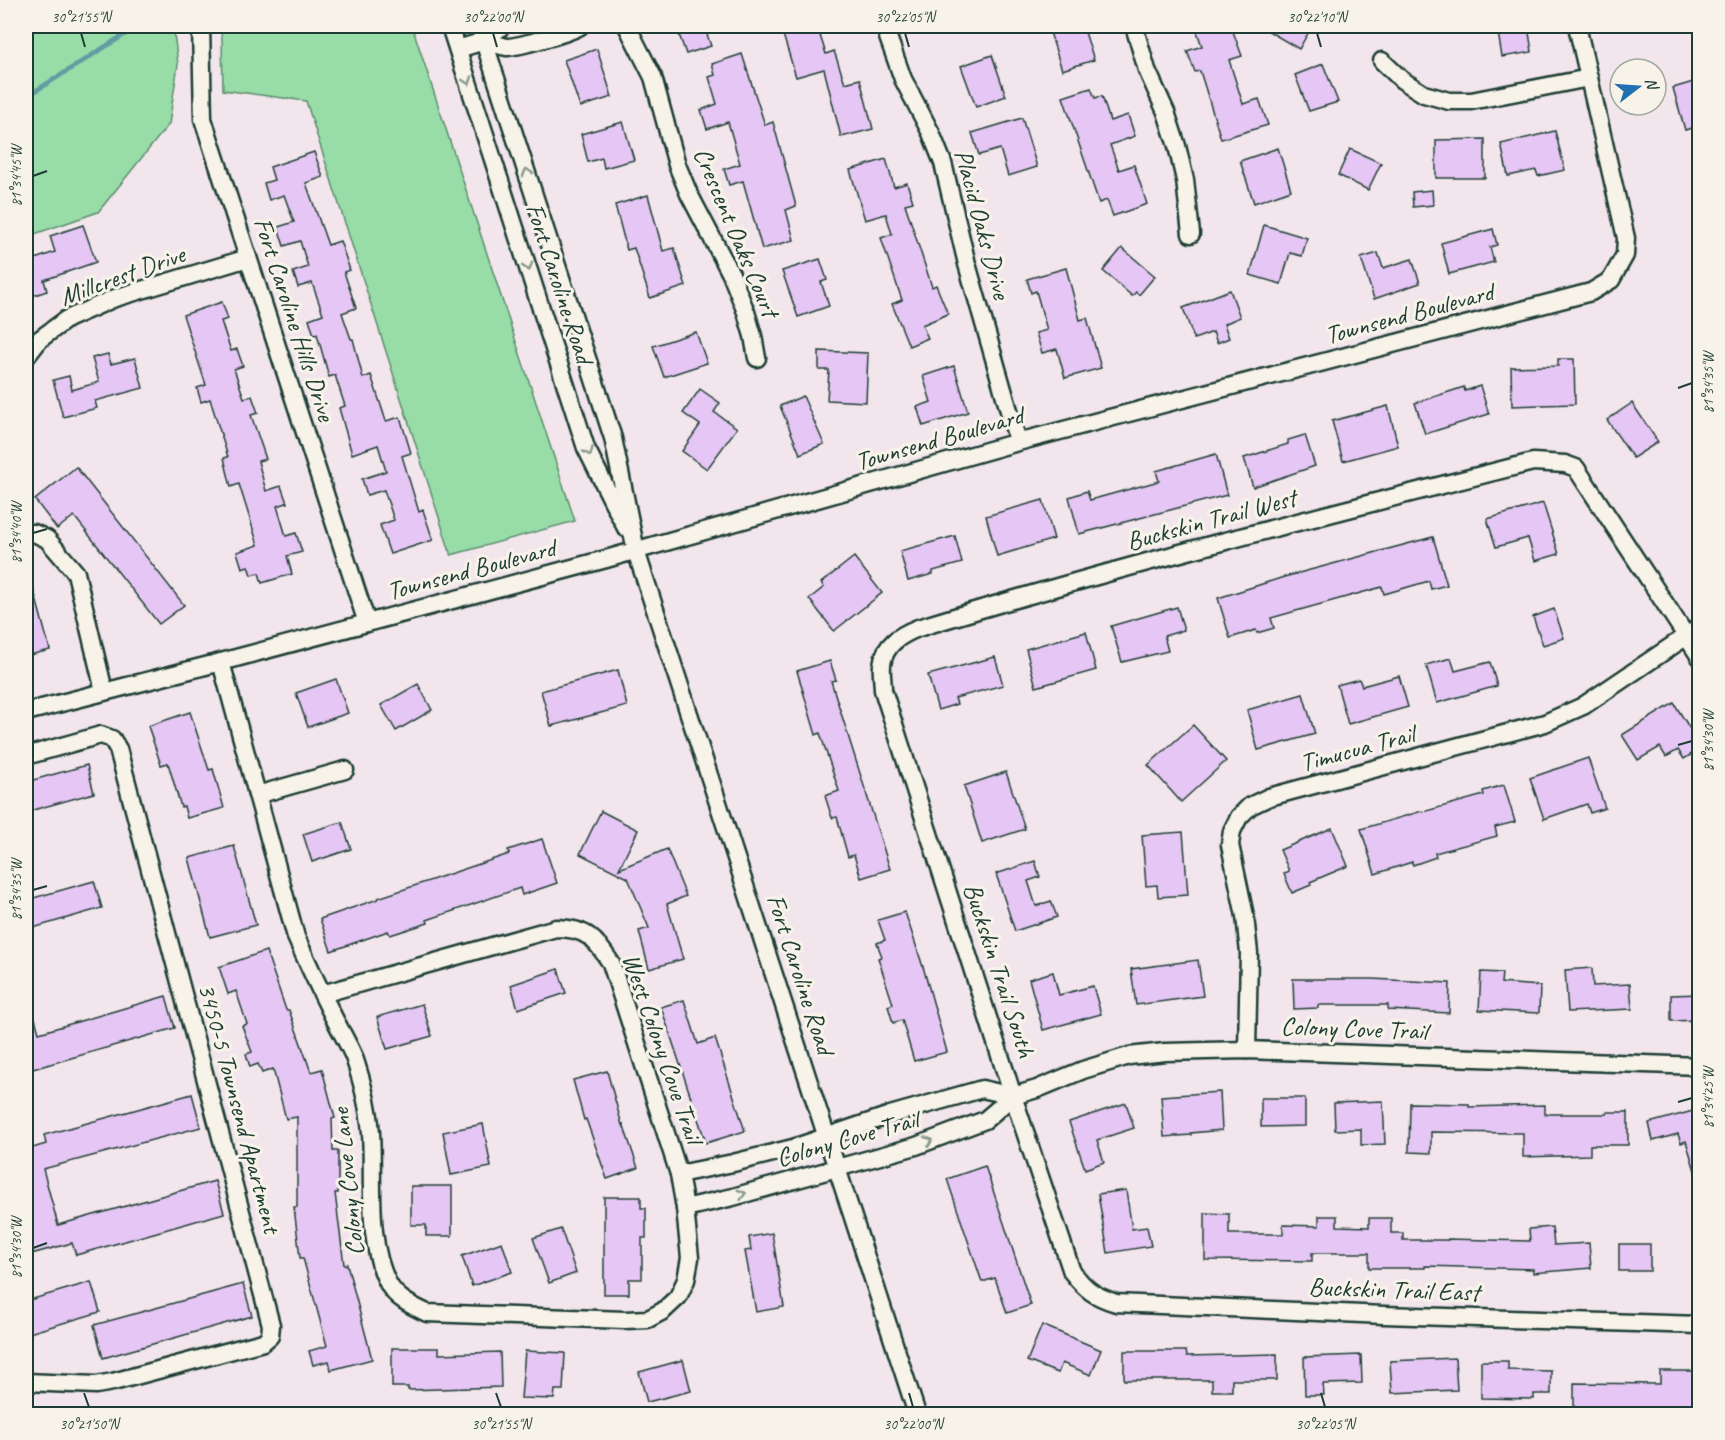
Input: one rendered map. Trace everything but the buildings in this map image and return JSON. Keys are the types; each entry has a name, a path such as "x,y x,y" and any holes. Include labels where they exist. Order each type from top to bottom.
{"street":[{"name":"Fort Caroline Hills Drive","path":"201,26 203,119 368,623"},
{"name":"Fort Caroline Road","path":"450,26 586,448 636,550"},
{"path":"458,49 482,33 502,26"},
{"path":"482,33 508,47 554,36 580,26"},
{"name":"Crescent Oaks Court","path":"627,26 653,78 677,165 689,194 731,274 746,312 758,358"},
{"name":"Placid Oaks Drive","path":"884,26 903,79 943,163 967,264 1018,442"},
{"path":"1134,26 1147,69 1166,112 1177,146 1185,180 1191,234"},
{"name":"Townsend Boulevard","path":"26,712 368,623 1018,442 1591,292 1611,280 1625,255 1626,238 1577,26"},
{"name":"Fort Caroline Road","path":"482,33 613,438 636,550 917,1414"},
{"path":"1382,61 1402,80 1424,94 1449,101 1471,101 1589,78"},
{"name":"Millcrest Drive","path":"26,357 40,339 67,319 115,298 248,258"},
{"name":"Buckskin Trail West","path":"884,656 895,639 902,634 1048,589 1224,541 1533,462 1565,464 1576,468 1693,632"},
{"path":"26,533 34,533 47,539 76,573 104,691"},
{"path":"1693,632 1700,657"},
{"name":"Timucua Trail","path":"1247,1050 1249,953 1245,916 1230,845 1232,831 1239,817 1250,806 1269,797 1545,723 1583,706 1693,632"},
{"name":"Buckskin Trail South","path":"884,656 883,690 1013,1096 1072,1272 1090,1292"},
{"name":"Colony Cove Lane","path":"221,662 296,938 354,1057 370,1132 374,1224 379,1260 388,1285 406,1304 427,1313 648,1319 663,1311 678,1297 686,1280 690,1258 685,1208"},
{"name":"3450-5 Townsend Apartment","path":"26,756 101,735 112,739 118,749 271,1325 270,1336 263,1342 113,1382 96,1385 26,1382"},
{"path":"257,795 345,770"},
{"name":"West Colony Cove Trail","path":"322,994 556,928 572,928 588,935 600,946 611,963 679,1174 685,1208"},
{"name":"Colony Cove Trail","path":"685,1208 733,1197 916,1146 986,1120 1013,1096 1129,1056 1165,1052 1247,1050 1700,1066"},
{"name":"Colony Cove Trail","path":"679,1174 733,1163 828,1137 890,1115 982,1089 1013,1096"},
{"name":"Buckskin Trail East","path":"1090,1292 1116,1303 1384,1315 1700,1325"}],"green space":[{"path":"26,26 173,26 178,64 169,124 98,212 26,237"},
{"path":"220,26 412,26 575,521 451,555 306,101 223,90"}],"waterway":[{"path":"26,97 138,26"}]}
